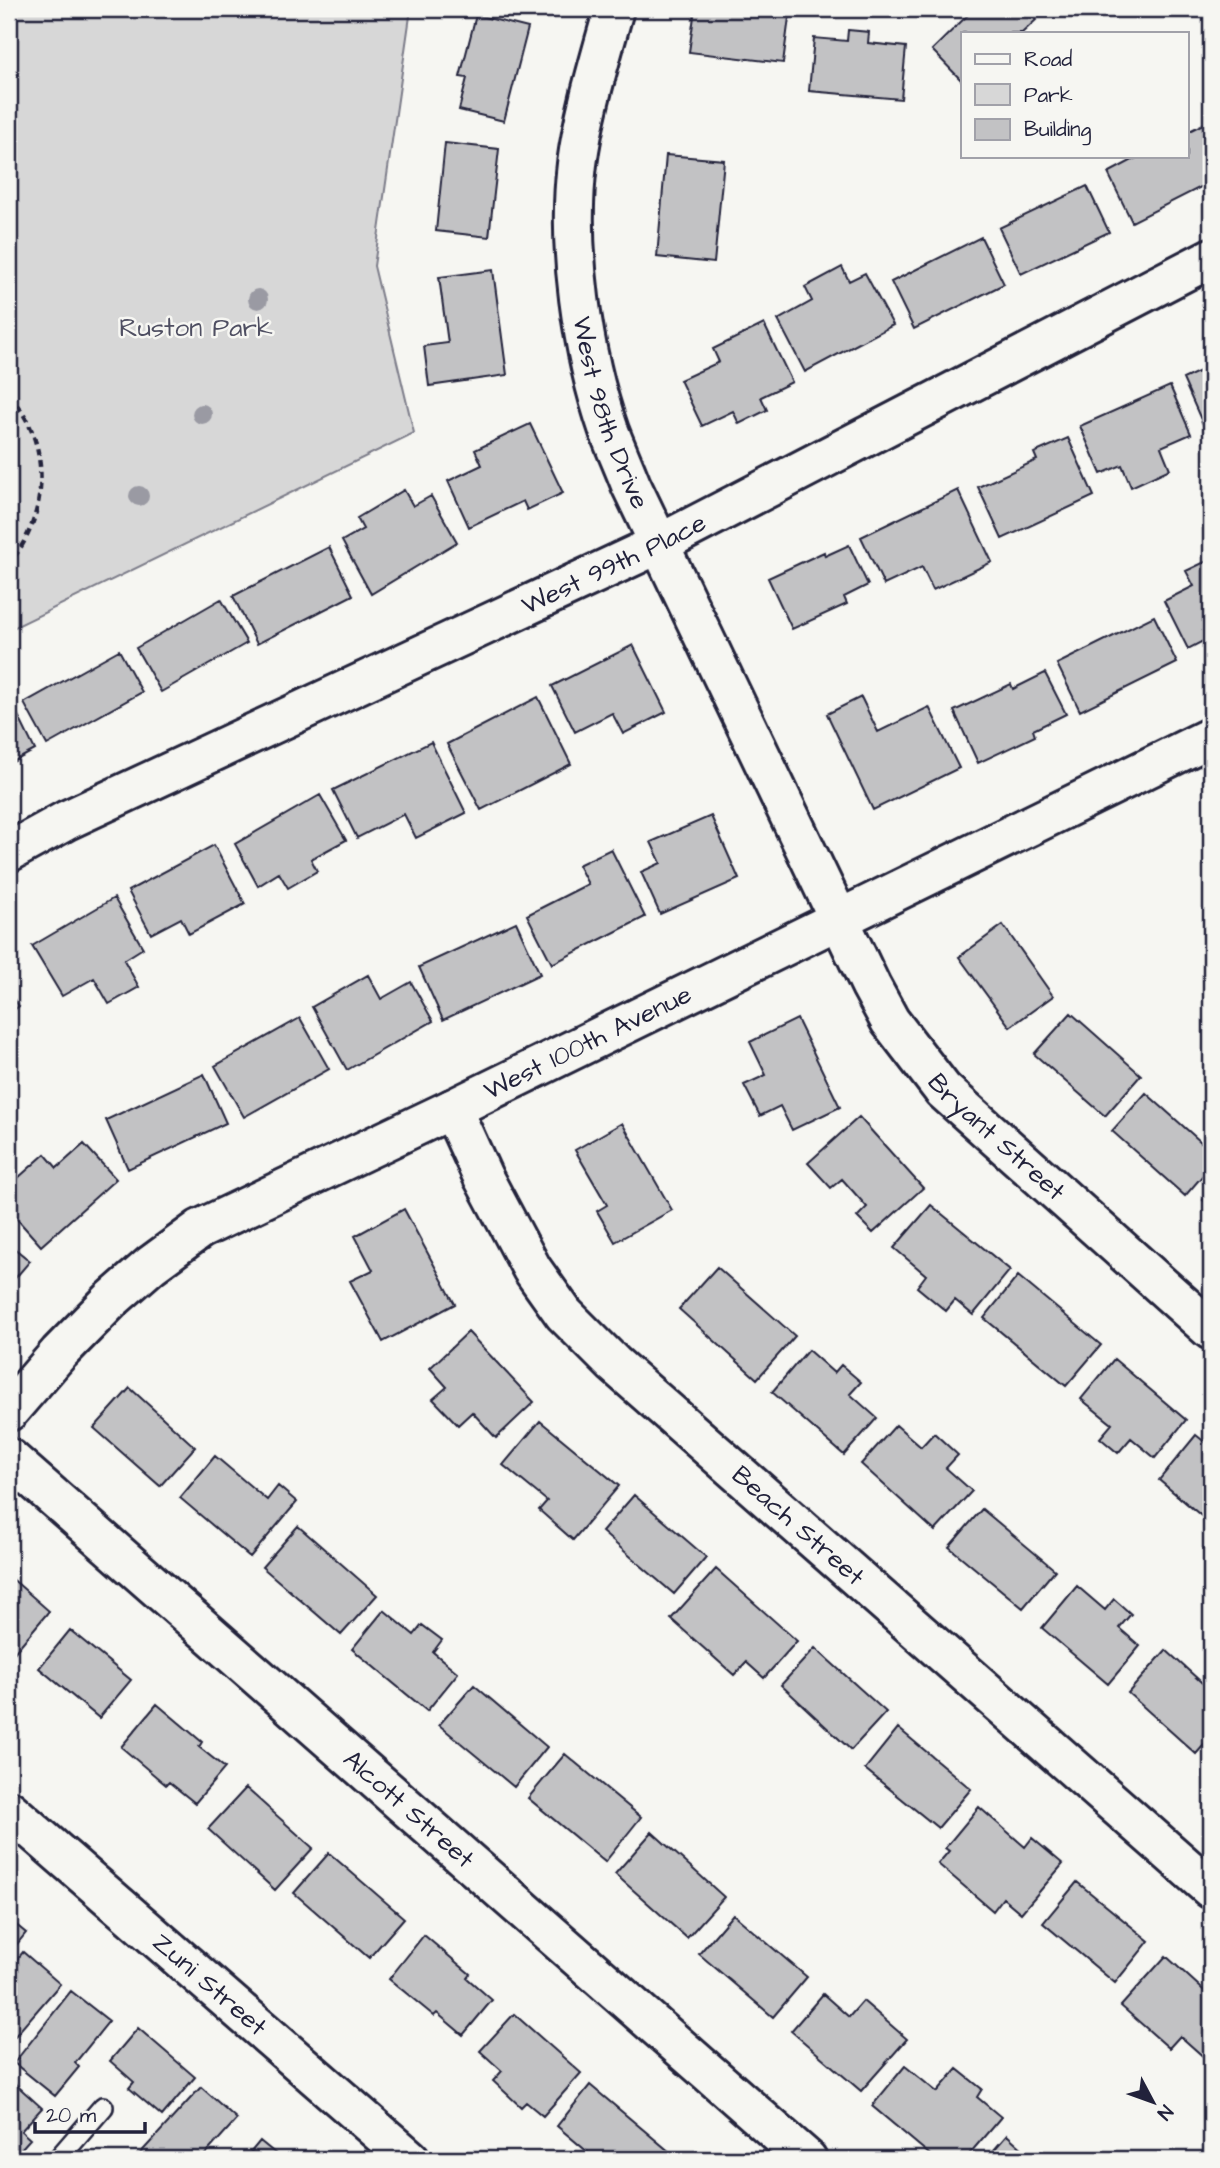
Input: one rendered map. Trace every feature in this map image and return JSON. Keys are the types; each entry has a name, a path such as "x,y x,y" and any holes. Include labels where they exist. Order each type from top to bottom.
{"street":[{"name":"West 98th Drive","path":"614,9 584,122 573,221 576,269 599,396 609,431 631,485 836,911"},
{"name":"West 99th Place","path":"9,852 67,821 659,544 1211,258"},
{"name":"West 100th Avenue","path":"9,1411 59,1353 111,1300 151,1265 200,1229 452,1109 836,911 1211,737"},
{"name":"Bryant Street","path":"836,911 890,1021 943,1090 1211,1330"},
{"name":"Beach Street","path":"452,1109 483,1177 532,1269 564,1314 614,1364 1211,1889"},
{"name":"Alcott Street","path":"9,1458 807,2159"},
{"name":"Zuni Street","path":"9,1811 410,2159"}],"lane":[{"path":"58,2159 103,2107"}],"path":[{"path":"9,396 29,425 39,457 41,486 36,517 21,549 9,563"}],"green space":[{"name":"Ruston Park","path":"9,9 411,9 374,266 414,433 9,630"}],"building":[{"path":"695,9 790,10 783,63 689,52"},
{"path":"974,9 1026,9 1036,20 1023,32 961,32 961,80 932,50"},
{"path":"476,15 528,28 504,121 459,110 467,78 460,77"},
{"path":"848,30 869,32 868,43 906,47 901,99 809,91 814,38 847,41"},
{"path":"1203,124 1211,140 1211,182 1132,222 1108,173 1136,158 1188,158 1188,132"},
{"path":"445,143 499,149 489,237 436,231"},
{"path":"666,155 724,160 714,263 657,257"},
{"path":"1087,186 1109,232 1021,274 999,228"},
{"path":"981,237 1004,284 914,329 891,282"},
{"path":"842,267 849,281 865,273 893,325 805,372 778,320 812,301 805,287"},
{"path":"493,270 507,375 429,386 424,346 448,343 439,277"},
{"path":"764,324 792,382 761,397 767,410 739,424 733,411 702,426 680,380 719,362 713,349"},
{"path":"1211,366 1211,429 1206,431 1183,379"},
{"path":"1170,386 1191,434 1161,447 1170,469 1131,487 1122,465 1101,474 1080,426"},
{"path":"530,424 563,493 527,510 523,501 469,527 448,481 482,465 475,450"},
{"path":"1068,438 1094,496 1002,539 978,487 1037,460 1034,453"},
{"path":"404,490 413,506 431,496 457,542 371,594 342,541 363,529 357,518"},
{"path":"958,490 992,562 933,590 922,567 884,585 861,537"},
{"path":"849,545 868,585 844,597 847,604 792,629 768,578 824,552 825,556"},
{"path":"329,547 353,595 257,644 233,596"},
{"path":"1211,559 1211,637 1188,649 1164,601 1194,586 1186,571"},
{"path":"221,599 247,643 161,692 136,648"},
{"path":"1154,616 1177,663 1080,711 1057,664"},
{"path":"633,645 666,712 623,734 612,713 575,732 552,686"},
{"path":"119,650 142,692 47,745 24,703"},
{"path":"1045,673 1066,714 1033,730 1035,736 978,763 954,711 1011,684 1013,689"},
{"path":"538,697 571,764 481,810 447,744"},
{"path":"861,697 878,732 929,707 959,768 873,810 827,714"},
{"path":"12,703 35,750 9,764 9,705"},
{"path":"431,742 466,813 416,838 404,814 357,838 333,790"},
{"path":"320,795 346,840 311,859 317,871 288,888 279,873 258,886 235,844"},
{"path":"711,816 739,879 660,914 641,872 661,863 651,842"},
{"path":"1211,820 1211,837 1204,824"},
{"path":"214,845 245,904 189,934 181,918 151,934 128,891"},
{"path":"611,849 645,917 552,964 527,915 588,884 578,865"},
{"path":"114,898 143,948 124,960 139,987 109,1004 94,978 62,996 32,946"},
{"path":"516,922 540,974 443,1020 419,967"},
{"path":"1003,925 1053,996 1010,1027 959,957"},
{"path":"368,975 381,999 411,982 433,1021 347,1070 312,1007"},
{"path":"9,993 19,1006 9,1014"},
{"path":"1071,1013 1141,1075 1105,1116 1034,1054"},
{"path":"300,1018 329,1069 244,1117 215,1066"},
{"path":"797,1019 840,1107 792,1130 780,1106 760,1116 744,1085 766,1075 750,1042"},
{"path":"204,1074 226,1123 128,1169 106,1120"},
{"path":"1146,1093 1211,1151 1211,1166 1185,1196 1112,1131"},
{"path":"859,1117 923,1188 873,1233 857,1217 867,1207 842,1179 831,1188 808,1163"},
{"path":"622,1123 672,1210 615,1242 597,1211 607,1205 575,1150"},
{"path":"84,1144 116,1179 41,1246 9,1210 9,1186 45,1154 57,1168"},
{"path":"1211,1191 1211,1208 1203,1200"},
{"path":"931,1205 1010,1270 973,1315 955,1300 946,1311 917,1287 926,1275 894,1248"},
{"path":"404,1209 455,1304 383,1342 350,1281 373,1270 355,1236"},
{"path":"9,1244 30,1261 11,1283 9,1281"},
{"path":"717,1267 795,1336 757,1379 679,1309"},
{"path":"1018,1276 1101,1345 1066,1386 984,1318"},
{"path":"468,1332 534,1402 496,1438 472,1412 458,1425 433,1399 447,1387 430,1368"},
{"path":"808,1350 834,1373 841,1365 861,1382 850,1394 877,1418 844,1455 772,1392"},
{"path":"1114,1359 1186,1420 1155,1458 1131,1438 1118,1453 1100,1438 1112,1424 1081,1399"},
{"path":"130,1388 195,1447 160,1486 94,1428"},
{"path":"540,1421 619,1486 573,1540 539,1510 547,1501 503,1465"},
{"path":"896,1425 921,1447 934,1433 958,1455 946,1468 972,1491 935,1531 861,1464"},
{"path":"1196,1435 1211,1447 1211,1524 1159,1480"},
{"path":"215,1456 267,1500 278,1486 297,1502 250,1557 180,1498"},
{"path":"634,1495 706,1557 674,1594 602,1532"},
{"path":"982,1509 1055,1570 1023,1608 949,1547"},
{"path":"298,1526 377,1595 341,1635 262,1567"},
{"path":"716,1569 797,1641 764,1678 746,1662 734,1675 671,1619"},
{"path":"9,1576 49,1611 9,1659"},
{"path":"1077,1586 1105,1610 1114,1599 1131,1614 1119,1628 1140,1646 1108,1684 1042,1628"},
{"path":"384,1610 414,1635 422,1625 442,1640 433,1652 458,1673 427,1711 352,1649"},
{"path":"70,1630 131,1680 99,1718 39,1668"},
{"path":"815,1648 886,1712 851,1750 781,1685"},
{"path":"1166,1650 1211,1691 1211,1737 1196,1754 1128,1693"},
{"path":"474,1685 547,1747 514,1787 439,1725"},
{"path":"157,1704 202,1742 199,1747 225,1768 195,1803 169,1782 166,1785 121,1747"},
{"path":"898,1728 971,1789 938,1828 865,1769"},
{"path":"565,1754 641,1817 605,1862 528,1798"},
{"path":"246,1788 313,1848 275,1890 208,1829"},
{"path":"979,1807 1025,1847 1032,1838 1063,1864 1021,1913 1003,1898 993,1911 938,1864 949,1851 945,1848"},
{"path":"652,1832 724,1897 687,1938 615,1874"},
{"path":"329,1853 404,1918 369,1958 294,1893"},
{"path":"1077,1882 1149,1941 1115,1983 1043,1923"},
{"path":"733,1914 807,1977 773,2017 699,1954"},
{"path":"9,1919 26,1933 9,1954"},
{"path":"424,1935 470,1974 467,1978 492,2000 463,2035 437,2013 434,2016 389,1979"},
{"path":"23,1952 60,1984 9,2043 9,1969"},
{"path":"1166,1956 1211,1997 1211,2053 1206,2059 1180,2036 1169,2048 1121,2006"},
{"path":"71,1991 109,2021 75,2063 79,2067 55,2096 14,2063"},
{"path":"823,1994 849,2017 863,2001 907,2039 861,2091 791,2031"},
{"path":"514,2014 581,2073 543,2116 526,2102 521,2107 493,2081 502,2071 480,2051"},
{"path":"138,2028 195,2077 162,2116 129,2088 134,2082 110,2061"},
{"path":"905,2066 937,2092 957,2069 982,2089 977,2097 1001,2117 965,2159 935,2159 872,2106"},
{"path":"11,2080 42,2108 21,2131 30,2139 9,2159 9,2082"},
{"path":"590,2085 671,2153 666,2159 596,2159 557,2126"},
{"path":"201,2087 237,2119 201,2159 135,2159"},
{"path":"1007,2135 1034,2159 986,2159"},
{"path":"260,2141 282,2159 245,2159"}]}
